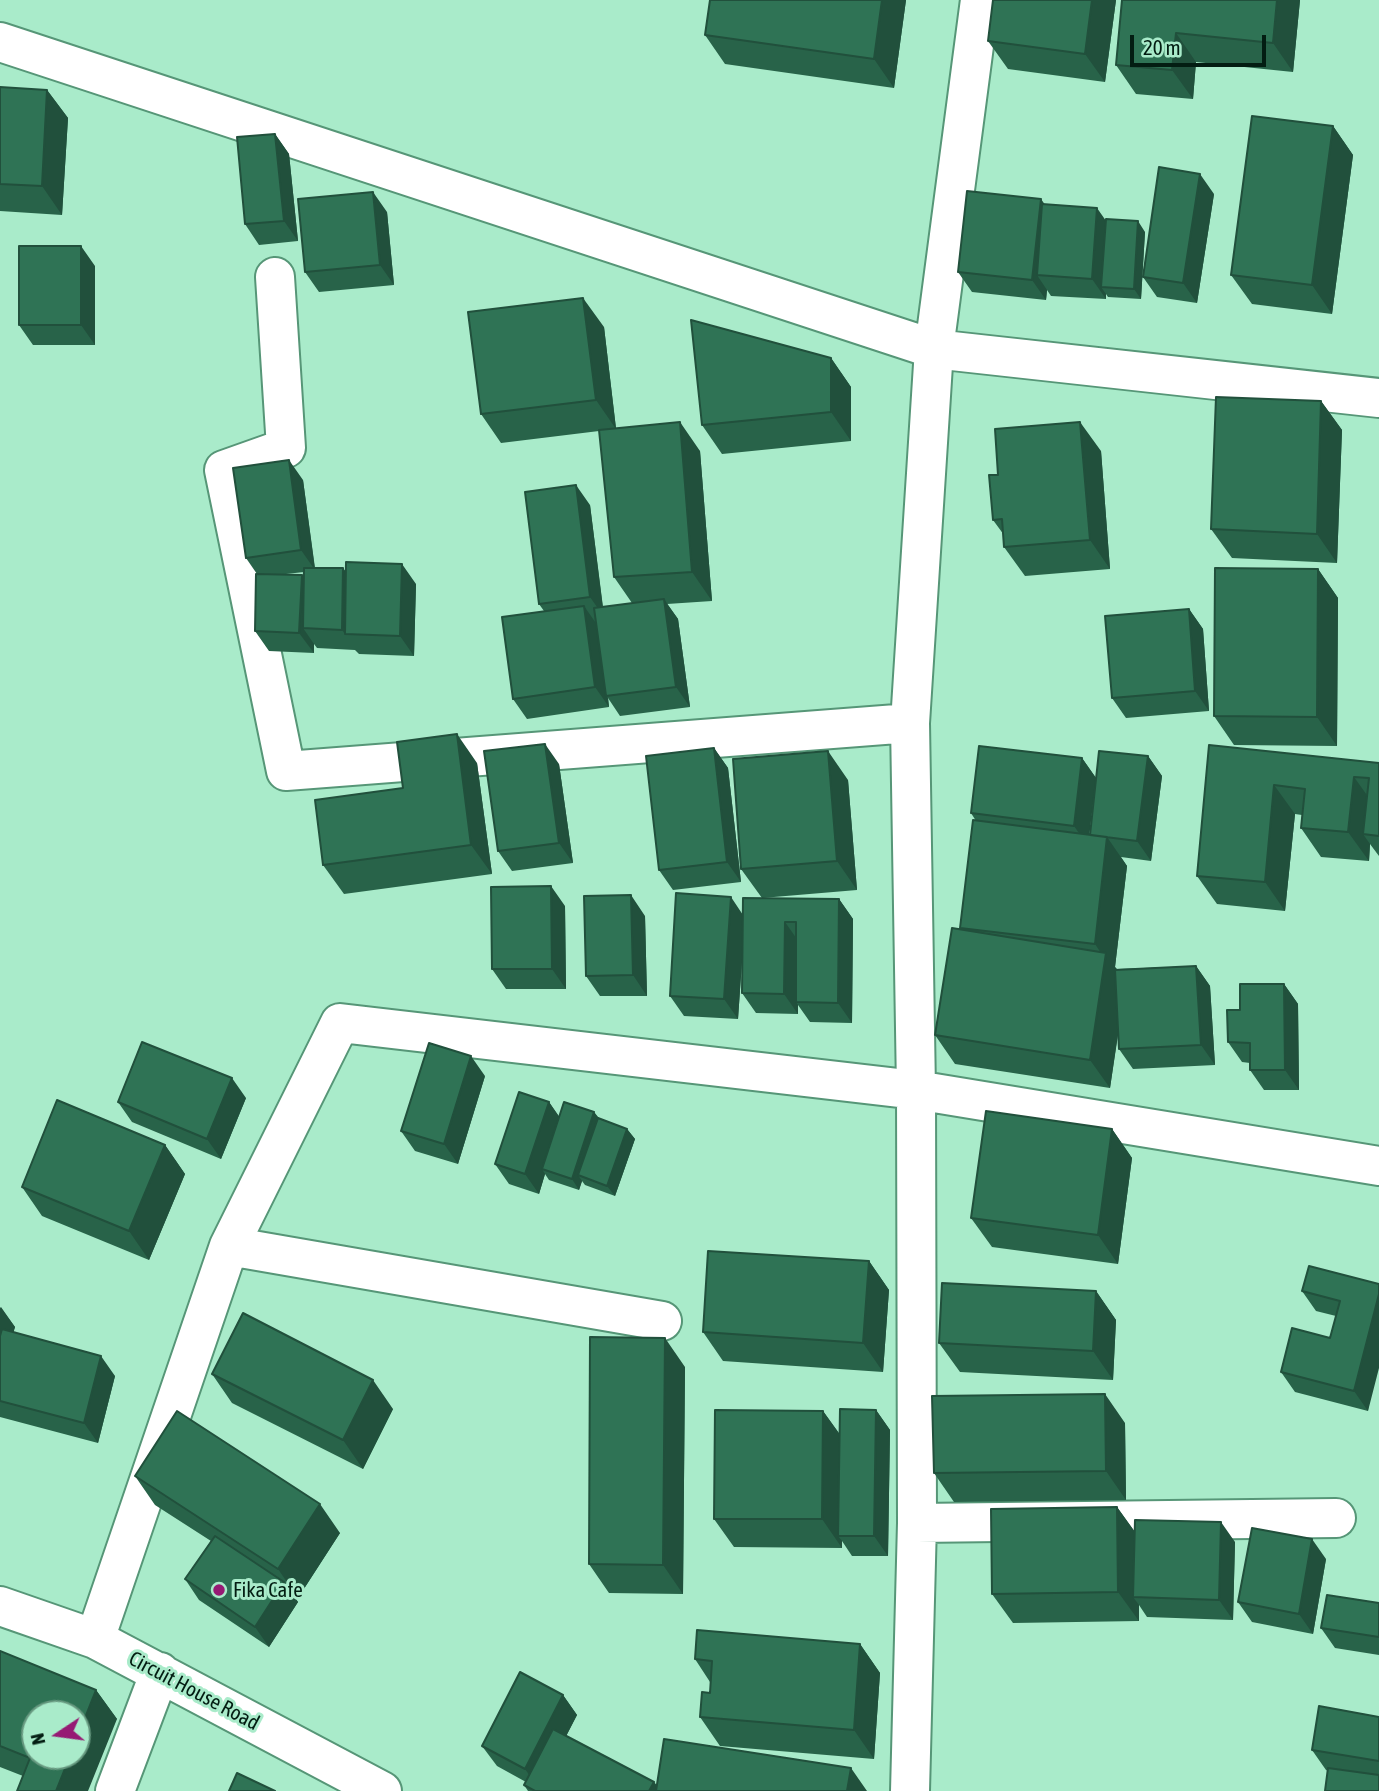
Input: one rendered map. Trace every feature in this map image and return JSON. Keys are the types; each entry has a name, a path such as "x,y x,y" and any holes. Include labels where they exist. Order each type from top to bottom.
{"street":[{"path":"911,1791 917,1523 916,1090 910,723 934,349 980,0"},
{"path":"0,42 934,349 1379,398"},
{"path":"275,277 286,448 224,470 286,771 910,723"},
{"path":"95,1639 229,1246 340,1023 916,1090 1379,1166"},
{"path":"229,1246 662,1321"},
{"path":"917,1523 1336,1518"},
{"name":"Circuit House Road","path":"0,1606 95,1639 382,1791"},
{"path":"115,1791 160,1672"}],"building":[{"path":"710,0 882,0 874,59 705,35"},
{"path":"993,0 1092,0 1085,54 988,41"},
{"path":"1122,0 1277,0 1273,43 1176,33 1172,70 1116,65"},
{"path":"0,87 47,90 42,186 0,184"},
{"path":"1252,116 1333,126 1312,285 1231,275"},
{"path":"275,134 284,221 245,224 237,137"},
{"path":"1159,167 1200,174 1183,283 1143,277"},
{"path":"967,191 1041,199 1032,280 958,272"},
{"path":"373,192 380,265 305,272 298,199"},
{"path":"1042,204 1097,208 1092,279 1037,275"},
{"path":"1106,219 1138,221 1134,289 1101,287"},
{"path":"19,246 81,246 81,325 19,325"},
{"path":"583,298 596,400 481,414 468,312"},
{"path":"691,320 831,358 831,412 702,425"},
{"path":"1216,397 1321,401 1317,534 1211,529"},
{"path":"680,422 692,572 614,577 599,430"},
{"path":"1080,422 1090,540 1004,547 1002,519 993,520 989,475 998,475 995,429"},
{"path":"289,460 301,550 246,558 233,468"},
{"path":"576,485 590,597 539,604 525,492"},
{"path":"346,562 402,564 400,636 345,634"},
{"path":"304,568 343,568 342,630 303,628"},
{"path":"1215,568 1318,569 1317,717 1214,716"},
{"path":"256,574 302,575 299,633 255,631"},
{"path":"664,599 676,687 606,696 594,608"},
{"path":"584,606 595,687 513,699 502,617"},
{"path":"1189,609 1195,691 1112,698 1105,616"},
{"path":"457,734 471,845 323,865 315,800 403,788 397,742"},
{"path":"545,744 559,843 498,851 484,751"},
{"path":"1209,745 1379,763 1379,836 1363,834 1369,778 1354,777 1348,832 1301,828 1305,789 1274,785 1265,882 1197,876"},
{"path":"979,746 1082,758 1074,826 971,813"},
{"path":"714,748 727,862 659,870 646,756"},
{"path":"828,751 837,861 741,869 733,759"},
{"path":"1099,751 1148,756 1137,841 1090,835"},
{"path":"973,820 1107,837 1095,944 960,928"},
{"path":"551,886 552,969 492,969 491,887"},
{"path":"676,893 731,897 724,999 670,996"},
{"path":"631,895 633,975 586,976 584,896"},
{"path":"743,898 839,899 838,1003 796,1002 796,922 785,922 784,994 742,993"},
{"path":"952,928 1106,953 1090,1060 935,1035"},
{"path":"1196,966 1201,1045 1119,1049 1115,970"},
{"path":"1240,984 1284,984 1285,1070 1250,1070 1250,1043 1228,1042 1227,1010 1240,1010"},
{"path":"142,1042 232,1078 207,1139 118,1102"},
{"path":"429,1043 471,1056 444,1144 401,1131"},
{"path":"519,1092 549,1102 525,1174 495,1164"},
{"path":"57,1100 165,1145 129,1231 22,1187"},
{"path":"564,1102 594,1112 572,1179 542,1169"},
{"path":"986,1111 1112,1129 1098,1235 971,1218"},
{"path":"598,1118 627,1129 607,1186 578,1175"},
{"path":"708,1251 869,1261 863,1343 703,1332"},
{"path":"1309,1266 1379,1284 1379,1294 1354,1391 1281,1372 1292,1328 1330,1338 1340,1301 1302,1291"},
{"path":"942,1283 1096,1291 1093,1351 939,1343"},
{"path":"243,1313 373,1380 343,1440 212,1374"},
{"path":"2,1329 101,1356 84,1423 0,1401"},
{"path":"590,1337 665,1338 663,1565 589,1564"},
{"path":"1105,1394 1106,1471 934,1473 932,1396"},
{"path":"840,1409 876,1410 874,1536 838,1536"},
{"path":"715,1410 823,1411 822,1519 714,1519"},
{"path":"177,1411 320,1504 278,1569 135,1476"},
{"path":"1117,1507 1118,1592 992,1594 991,1509"},
{"path":"1135,1520 1221,1522 1219,1600 1133,1597"},
{"path":"1252,1528 1312,1539 1299,1614 1238,1602"},
{"path":"215,1536 284,1582 255,1627 185,1579"},
{"path":"1327,1595 1379,1603 1379,1637 1321,1628"},
{"path":"697,1630 860,1644 854,1730 700,1717 702,1692 710,1693 712,1661 695,1659"},
{"path":"0,1651 96,1690 91,1703 91,1700 21,1700 21,1754 0,1746"},
{"path":"520,1672 563,1695 525,1769 482,1746"},
{"path":"1319,1706 1379,1717 1379,1761 1312,1750"},
{"path":"553,1729 654,1782 649,1791 535,1791 524,1785"},
{"path":"664,1739 851,1768 847,1791 656,1791"},
{"path":"1328,1768 1379,1775 1379,1791 1325,1791"},
{"path":"25,1770 64,1770 56,1791 17,1791"},
{"path":"237,1773 275,1791 229,1791"}],"place":[{"name":"Fika Cafe","path":"219,1590"}]}
